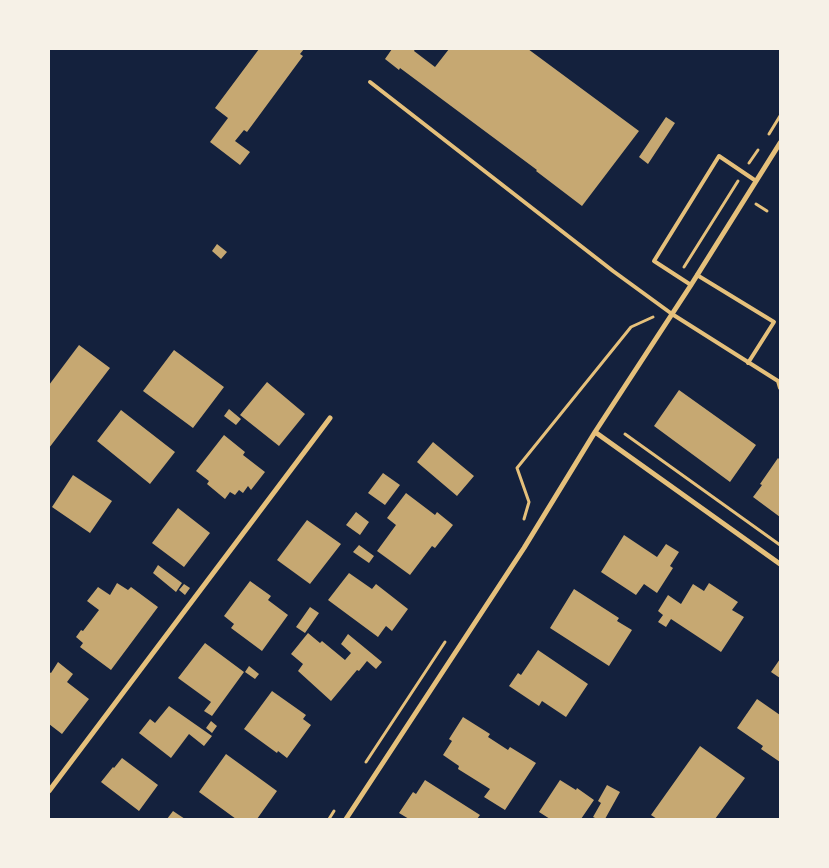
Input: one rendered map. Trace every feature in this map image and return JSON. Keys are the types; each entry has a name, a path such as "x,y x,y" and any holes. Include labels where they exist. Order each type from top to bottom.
{"street":[{"path":"346,819 524,548 595,432 691,285 780,143"},
{"path":"49,791 330,418"},
{"path":"595,432 780,564"}],"lane":[{"path":"370,82 613,271 660,306 778,381 780,388"},
{"path":"691,285 654,260 719,156 756,181"},
{"path":"697,275 774,322 748,363"}],"path":[{"path":"765,140 780,116"},
{"path":"678,277 759,148"},
{"path":"521,525 526,517 529,502 517,468 630,326 653,318 660,306"},
{"path":"625,434 780,545"},
{"path":"364,764 446,640"},
{"path":"329,819 339,804"}],"building":[{"path":"259,49 304,49 300,54 303,56 247,132 244,130 235,141 250,152 240,165 210,142 228,118 215,108"},
{"path":"392,49 415,49 414,51 435,67 449,49 528,49 639,131 582,206 537,170 400,68 399,70 385,59"},
{"path":"666,117 675,123 648,164 639,157"},
{"path":"217,244 227,252 221,259 212,251"},
{"path":"79,345 110,368 49,448 49,385"},
{"path":"174,350 224,387 193,428 143,391"},
{"path":"267,382 305,414 279,446 240,415"},
{"path":"679,390 756,445 730,482 654,426"},
{"path":"229,409 241,419 236,425 224,416"},
{"path":"121,410 175,452 150,484 97,441"},
{"path":"224,435 245,452 243,455 265,472 251,490 248,486 243,493 239,490 235,495 230,492 225,499 207,484 209,481 196,471"},
{"path":"433,442 474,476 457,496 417,462"},
{"path":"778,458 780,460 780,517 753,497"},
{"path":"383,473 400,485 385,505 368,493"},
{"path":"73,475 112,501 90,533 52,507"},
{"path":"406,493 435,515 437,512 453,525 435,548 432,546 410,575 377,551 396,525 387,518"},
{"path":"178,508 210,533 184,567 152,543"},
{"path":"356,512 369,522 360,535 346,525"},
{"path":"307,520 341,544 310,584 277,560"},
{"path":"624,535 657,557 666,544 679,552 670,566 673,568 657,593 644,584 636,595 601,572"},
{"path":"359,545 374,556 369,563 353,552"},
{"path":"158,565 182,583 176,592 153,573"},
{"path":"349,573 372,589 376,584 408,609 392,631 386,626 378,637 328,600"},
{"path":"250,581 271,596 268,600 288,615 262,651 231,628 234,624 224,616"},
{"path":"117,583 128,590 131,587 158,607 111,670 80,647 83,643 76,637 99,610 87,601 98,587 110,595"},
{"path":"709,583 738,602 732,610 744,617 721,652 671,619 666,627 658,622 663,615 658,611 668,595 681,604 693,584 704,591"},
{"path":"184,584 190,588 185,595 179,590"},
{"path":"574,589 619,618 617,621 632,630 609,666 550,628"},
{"path":"310,607 319,613 305,633 296,627"},
{"path":"308,633 320,643 322,641 345,660 351,653 341,644 348,634 382,662 376,669 367,661 331,701 298,671 303,664 291,654"},
{"path":"205,643 244,672 212,716 204,711 211,702 178,678"},
{"path":"538,650 588,684 566,717 542,701 539,706 509,686 518,673 521,675"},
{"path":"780,659 780,678 771,672"},
{"path":"58,662 73,674 67,682 89,699 62,734 49,724 49,672 51,673"},
{"path":"249,666 259,674 255,679 245,672"},
{"path":"272,691 306,715 303,719 311,725 287,758 244,729"},
{"path":"757,699 780,715 780,762 761,749 763,746 737,728"},
{"path":"169,706 212,736 204,746 189,734 171,758 139,733 150,719 155,723"},
{"path":"463,717 490,734 488,737 508,750 510,747 536,763 505,810 484,797 490,789 458,769 459,766 443,755 452,741 449,739"},
{"path":"211,721 217,726 212,733 206,728"},
{"path":"700,746 745,778 715,819 657,819 651,815"},
{"path":"226,754 277,791 257,819 236,819 199,792"},
{"path":"122,758 158,785 139,811 101,782"},
{"path":"425,780 480,815 477,819 409,819 399,813 413,792 416,794"},
{"path":"560,780 576,790 577,788 594,800 581,819 550,819 539,812"},
{"path":"607,785 620,792 605,819 597,819 593,817 601,803 598,801"},
{"path":"173,811 185,819 167,819"}]}
